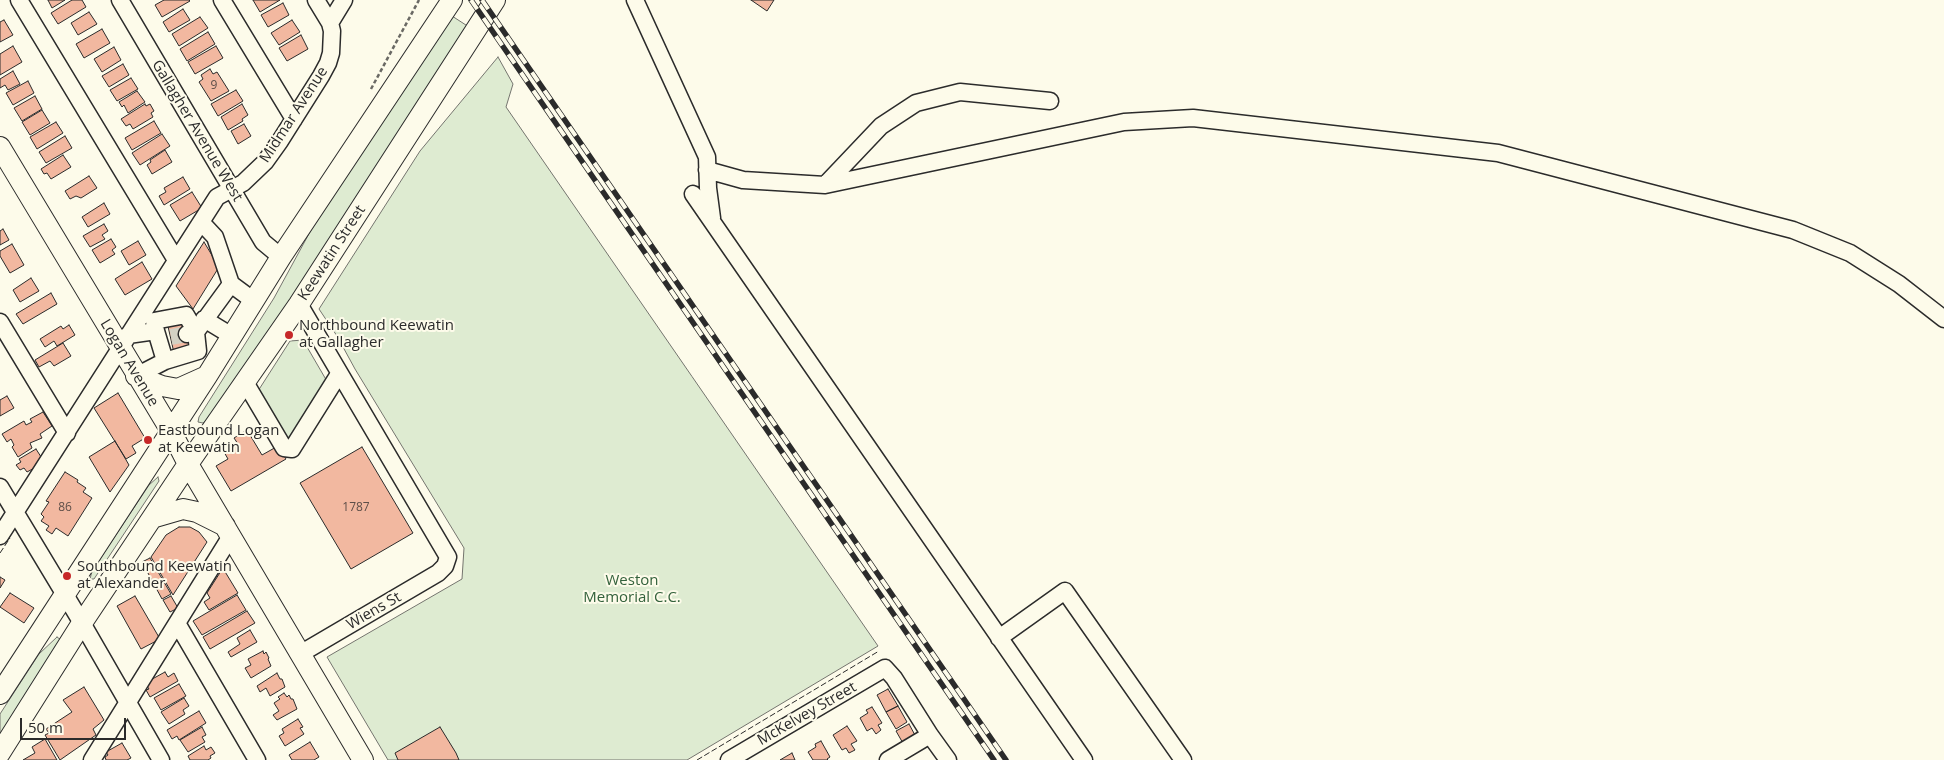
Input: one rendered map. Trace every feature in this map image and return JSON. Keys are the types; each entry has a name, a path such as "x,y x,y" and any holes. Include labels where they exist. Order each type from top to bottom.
{"main road":[{"path":"0,694 207,376 281,257 452,0"},
{"name":"Keewatin Street","path":"0,753 82,623 298,304 495,0"},
{"name":"Logan Avenue","path":"0,147 124,342 136,376 171,431 188,464 363,760"},
{"path":"136,376 162,386 178,388 207,376"},
{"path":"152,518 183,509 197,512 228,531"}],"street":[{"path":"20,0 176,260"},
{"name":"Gallagher Avenue West","path":"120,0 264,242 281,257"},
{"path":"222,0 294,119"},
{"path":"316,0 330,23 344,0"},
{"path":"635,0 707,157 708,188 713,223"},
{"name":"Midmar Avenue","path":"0,536 217,197 244,183 265,162 294,119 328,63 332,31 330,23"},
{"path":"825,185 881,126 916,104 960,92 1050,101"},
{"path":"707,170 743,180 825,185 1124,122 1193,118 1498,153 1793,230 1850,253 1899,284 1944,319"},
{"path":"693,194 1084,760"},
{"path":"201,222 216,237 231,284 254,300"},
{"path":"165,361 178,332 231,284"},
{"path":"245,382 284,448 292,449 340,374 298,304"},
{"path":"0,322 67,433"},
{"path":"136,376 165,361 198,351 178,332"},
{"path":"124,342 178,332 232,336"},
{"name":"Wiens St","path":"300,654 438,573 446,566 448,557 340,374"},
{"path":"0,487 82,623 161,760"},
{"path":"92,760 177,624 228,531"},
{"path":"999,638 1065,591 1183,760"},
{"path":"177,624 257,760"},
{"name":"McKelvey Street","path":"729,760 885,668 894,678 930,735"},
{"path":"888,760 930,735 948,760"}],"path":[{"path":"371,89 419,0"}],"green space":[{"path":"452,16 469,27 302,286 208,420 203,423 198,422 199,417 274,298 311,230"},
{"name":"Weston Memorial C.C.","path":"498,57 513,84 506,107 878,646 687,760 388,760 327,657 462,579 464,548 319,309 420,151"},
{"path":"303,340 328,383 292,438 286,439 258,391 290,341"},
{"path":"158,477 159,481 94,579 90,579 92,571 149,485"},
{"path":"57,637 61,640 0,742 0,714 39,654"}],"building":[{"path":"48,0 65,0 52,8"},
{"path":"72,0 82,0 86,7 58,24 51,13"},
{"path":"164,0 190,1 162,17 155,5"},
{"path":"253,0 280,0 260,12"},
{"path":"751,0 774,0 767,11"},
{"path":"283,3 289,15 268,27 261,15"},
{"path":"183,9 190,20 169,32 163,22"},
{"path":"89,12 97,24 78,35 71,23"},
{"path":"200,17 208,28 179,46 172,34"},
{"path":"4,20 13,35 0,42 0,22"},
{"path":"292,20 300,32 279,45 271,33"},
{"path":"102,29 110,43 84,58 76,44"},
{"path":"208,32 215,44 187,61 180,49"},
{"path":"301,35 308,49 287,61 279,48"},
{"path":"13,46 22,62 0,75 0,54"},
{"path":"216,46 223,58 195,74 188,62"},
{"path":"114,47 121,60 102,72 94,59"},
{"path":"123,64 129,75 109,87 102,76"},
{"path":"210,69 213,74 217,72 229,91 211,101 199,82 203,79 201,75"},
{"path":"13,71 20,84 8,90 5,85 0,88 0,79"},
{"path":"131,78 138,89 117,101 110,90"},
{"path":"28,81 34,93 13,105 6,93"},
{"path":"236,90 243,101 218,116 211,104"},
{"path":"137,91 145,102 128,113 124,105 122,107 119,102"},
{"path":"35,96 42,109 22,121 14,108"},
{"path":"145,104 146,106 150,104 154,111 151,113 153,117 133,129 130,124 126,126 121,119"},
{"path":"242,104 248,115 242,119 243,121 228,130 221,117"},
{"path":"42,110 50,123 30,135 22,122"},
{"path":"154,121 161,133 132,150 125,138"},
{"path":"56,122 63,133 37,149 30,137"},
{"path":"244,124 251,136 238,144 231,131"},
{"path":"162,134 170,146 140,165 132,153"},
{"path":"65,136 72,148 46,163 39,152"},
{"path":"165,150 172,162 152,174 147,165 151,162 150,160"},
{"path":"63,155 71,167 51,179 47,173 44,174 41,169"},
{"path":"89,176 97,188 81,198 76,196 70,199 65,191"},
{"path":"183,177 190,189 164,205 159,196 166,192 164,188"},
{"path":"192,192 202,208 180,221 170,205"},
{"path":"104,203 110,214 88,227 82,217"},
{"path":"104,224 108,231 102,235 105,239 90,247 83,236"},
{"path":"3,229 9,240 0,245 0,231"},
{"path":"111,239 116,247 112,250 115,254 100,263 92,250"},
{"path":"138,241 146,255 129,265 121,251"},
{"path":"204,242 219,267 193,309 176,286"},
{"path":"12,244 24,265 10,273 0,256 0,251"},
{"path":"142,262 152,279 125,295 115,279"},
{"path":"31,278 39,291 20,302 13,290"},
{"path":"51,293 57,304 23,324 16,314"},
{"path":"183,318 190,349 174,353 167,322"},
{"path":"69,325 75,335 57,346 54,341 45,347 40,339 61,326 63,329"},
{"path":"63,343 71,356 54,366 50,361 39,367 35,360"},
{"path":"118,393 145,438 132,446 136,453 126,459 94,408"},
{"path":"7,396 14,408 0,416 0,400"},
{"path":"43,412 52,426 40,434 42,438 30,443 32,448 18,457 12,447 14,445 11,439 7,442 2,434 24,421 26,425 32,422 30,419"},
{"path":"247,430 262,455 278,446 286,459 231,491 216,466 228,459 224,452 238,444 234,438"},
{"path":"115,441 129,465 110,492 89,457"},
{"path":"362,447 413,533 351,569 300,483"},
{"path":"36,449 43,460 36,463 38,466 27,472 24,468 20,470 16,465 21,462 19,459"},
{"path":"65,472 78,480 77,482 86,488 83,492 92,498 68,536 56,528 52,534 46,530 49,526 41,521 44,517 41,514 49,502 46,501"},
{"path":"179,527 190,527 199,532 207,542 173,595 151,557 166,535"},
{"path":"150,558 171,594 162,599 142,562"},
{"path":"224,570 238,593 209,610 204,602 210,598 207,593 221,571"},
{"path":"0,577 5,580 0,588"},
{"path":"10,593 34,608 24,623 0,607"},
{"path":"237,595 246,610 202,635 193,621"},
{"path":"135,596 160,639 141,649 117,606"},
{"path":"171,596 178,608 170,612 163,600"},
{"path":"247,611 255,623 210,649 203,637"},
{"path":"250,630 257,642 231,657 228,652 240,644 237,638"},
{"path":"263,651 264,654 266,652 271,666 251,678 245,668 251,665 248,659"},
{"path":"165,672 168,677 174,673 178,681 150,697 146,690 149,689 145,683"},
{"path":"277,673 285,687 270,696 266,688 260,692 257,686"},
{"path":"179,684 186,696 161,710 154,698"},
{"path":"84,687 104,720 93,729 96,735 60,760 45,735 49,733 46,729 72,712 63,700"},
{"path":"888,689 898,706 886,712 877,695"},
{"path":"284,693 287,697 289,695 293,699 297,709 277,720 273,715 279,711 274,703"},
{"path":"184,698 189,706 183,710 185,714 169,724 161,712"},
{"path":"898,706 907,722 896,729 886,712"},
{"path":"872,707 882,723 878,725 881,730 876,734 872,728 867,731 860,718 868,713 866,710"},
{"path":"199,711 206,723 179,740 177,736 172,739 167,730"},
{"path":"298,719 303,727 300,728 304,734 285,746 279,736 284,733 282,729"},
{"path":"909,724 916,737 904,745 896,731"},
{"path":"847,726 857,741 851,744 855,750 849,753 846,748 842,750 833,735"},
{"path":"202,727 206,735 202,737 205,742 188,752 180,740"},
{"path":"440,727 459,760 398,760 395,753"},
{"path":"45,739 57,760 23,760 35,753 32,747"},
{"path":"821,741 830,757 828,760 813,760 808,752 816,747 815,744"},
{"path":"310,742 319,757 314,760 292,760 289,755"},
{"path":"122,743 131,758 127,760 106,760 105,757 108,755 106,752"},
{"path":"204,746 206,750 211,747 215,753 210,756 211,758 208,760 190,760 188,756"},
{"path":"792,753 795,760 780,760"}],"tunnel":[{"path":"171,337 187,334"}],"railway":[{"path":"471,0 994,760"},
{"path":"482,0 1006,760"}],"fence":[{"path":"0,553 10,538"},
{"path":"697,760 879,651"}],"place":[{"name":"Northbound Keewatin at Gallagher","path":"289,335"},
{"name":"Eastbound Logan at Keewatin","path":"148,440"},
{"name":"Southbound Keewatin at Alexander","path":"67,576"}]}
